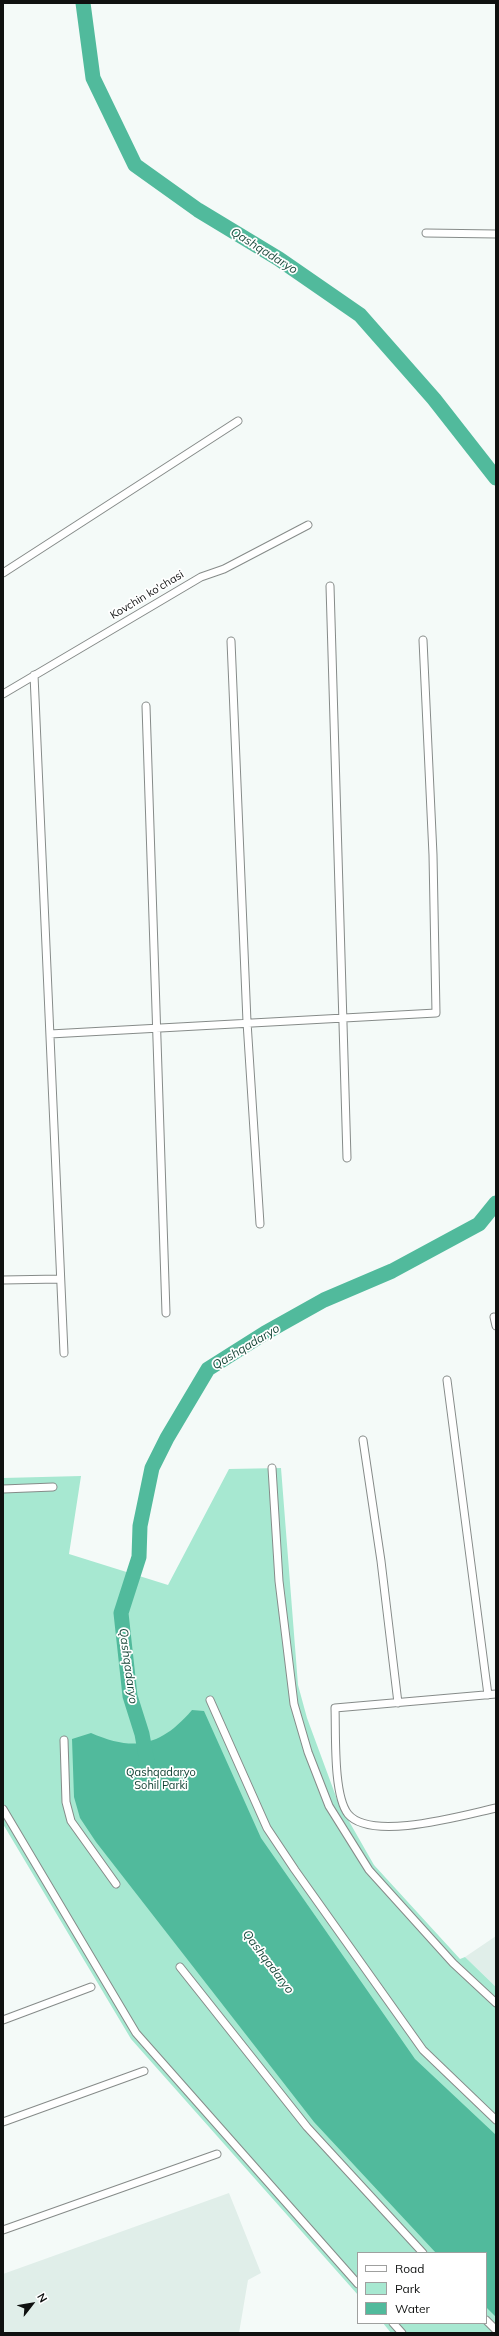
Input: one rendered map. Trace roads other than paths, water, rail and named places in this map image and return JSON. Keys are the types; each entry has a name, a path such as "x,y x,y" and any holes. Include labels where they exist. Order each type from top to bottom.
{"street":[{"path":"426,233 496,234"},
{"path":"3,573 238,421"},
{"name":"Kovchin ko'chasi","path":"3,694 201,576 224,569 308,525"},
{"path":"330,586 347,1158"},
{"path":"50,1034 247,1022 436,1013 433,855 423,640"},
{"path":"230,641 247,1022 260,1224"},
{"path":"34,675 64,1353"},
{"path":"146,706 166,1313"},
{"path":"3,1280 60,1279"},
{"path":"494,1317 496,1326"},
{"path":"447,1380 488,1695"},
{"path":"363,1440 381,1560 398,1703"},
{"path":"272,1468 279,1581 294,1704 308,1752 329,1806 369,1870 453,1963 496,2003"},
{"path":"3,1489 53,1487"},
{"path":"496,1694 336,1708 338,1785 348,1813 358,1822 390,1827 433,1822 496,1808"},
{"path":"210,1700 267,1828 295,1870 423,2050 496,2120"},
{"path":"64,1740 66,1802 70,1821 116,1884"},
{"path":"3,1809 136,2034 357,2283"},
{"path":"180,1967 307,2127 422,2252"},
{"path":"3,2020 91,1987"},
{"path":"3,2122 144,2071"},
{"path":"3,2230 217,2154"},
{"path":"487,2321 496,2330"},
{"path":"394,2324 402,2333"}],"water":[{"path":"192,1710 204,1711 261,1838 415,2059 496,2135 496,2317 487,2308 487,2252 435,2252 314,2122 96,1842 80,1818 74,1797 72,1739 91,1733 107,1739 134,1744 158,1738 181,1722"}],"waterway":[{"name":"Qashqadaryo","path":"83,3 93,78 135,165 198,210 279,259 360,315 434,399 496,478"},
{"name":"Qashqadaryo","path":"147,1762 142,1734 130,1696 121,1613 139,1557 140,1526 152,1468 167,1438 208,1369 265,1333 324,1300 392,1271 479,1224 496,1203"}],"park label":[{"name":"Qashqadaryo Sohil Parki","path":"161,1779"}]}
